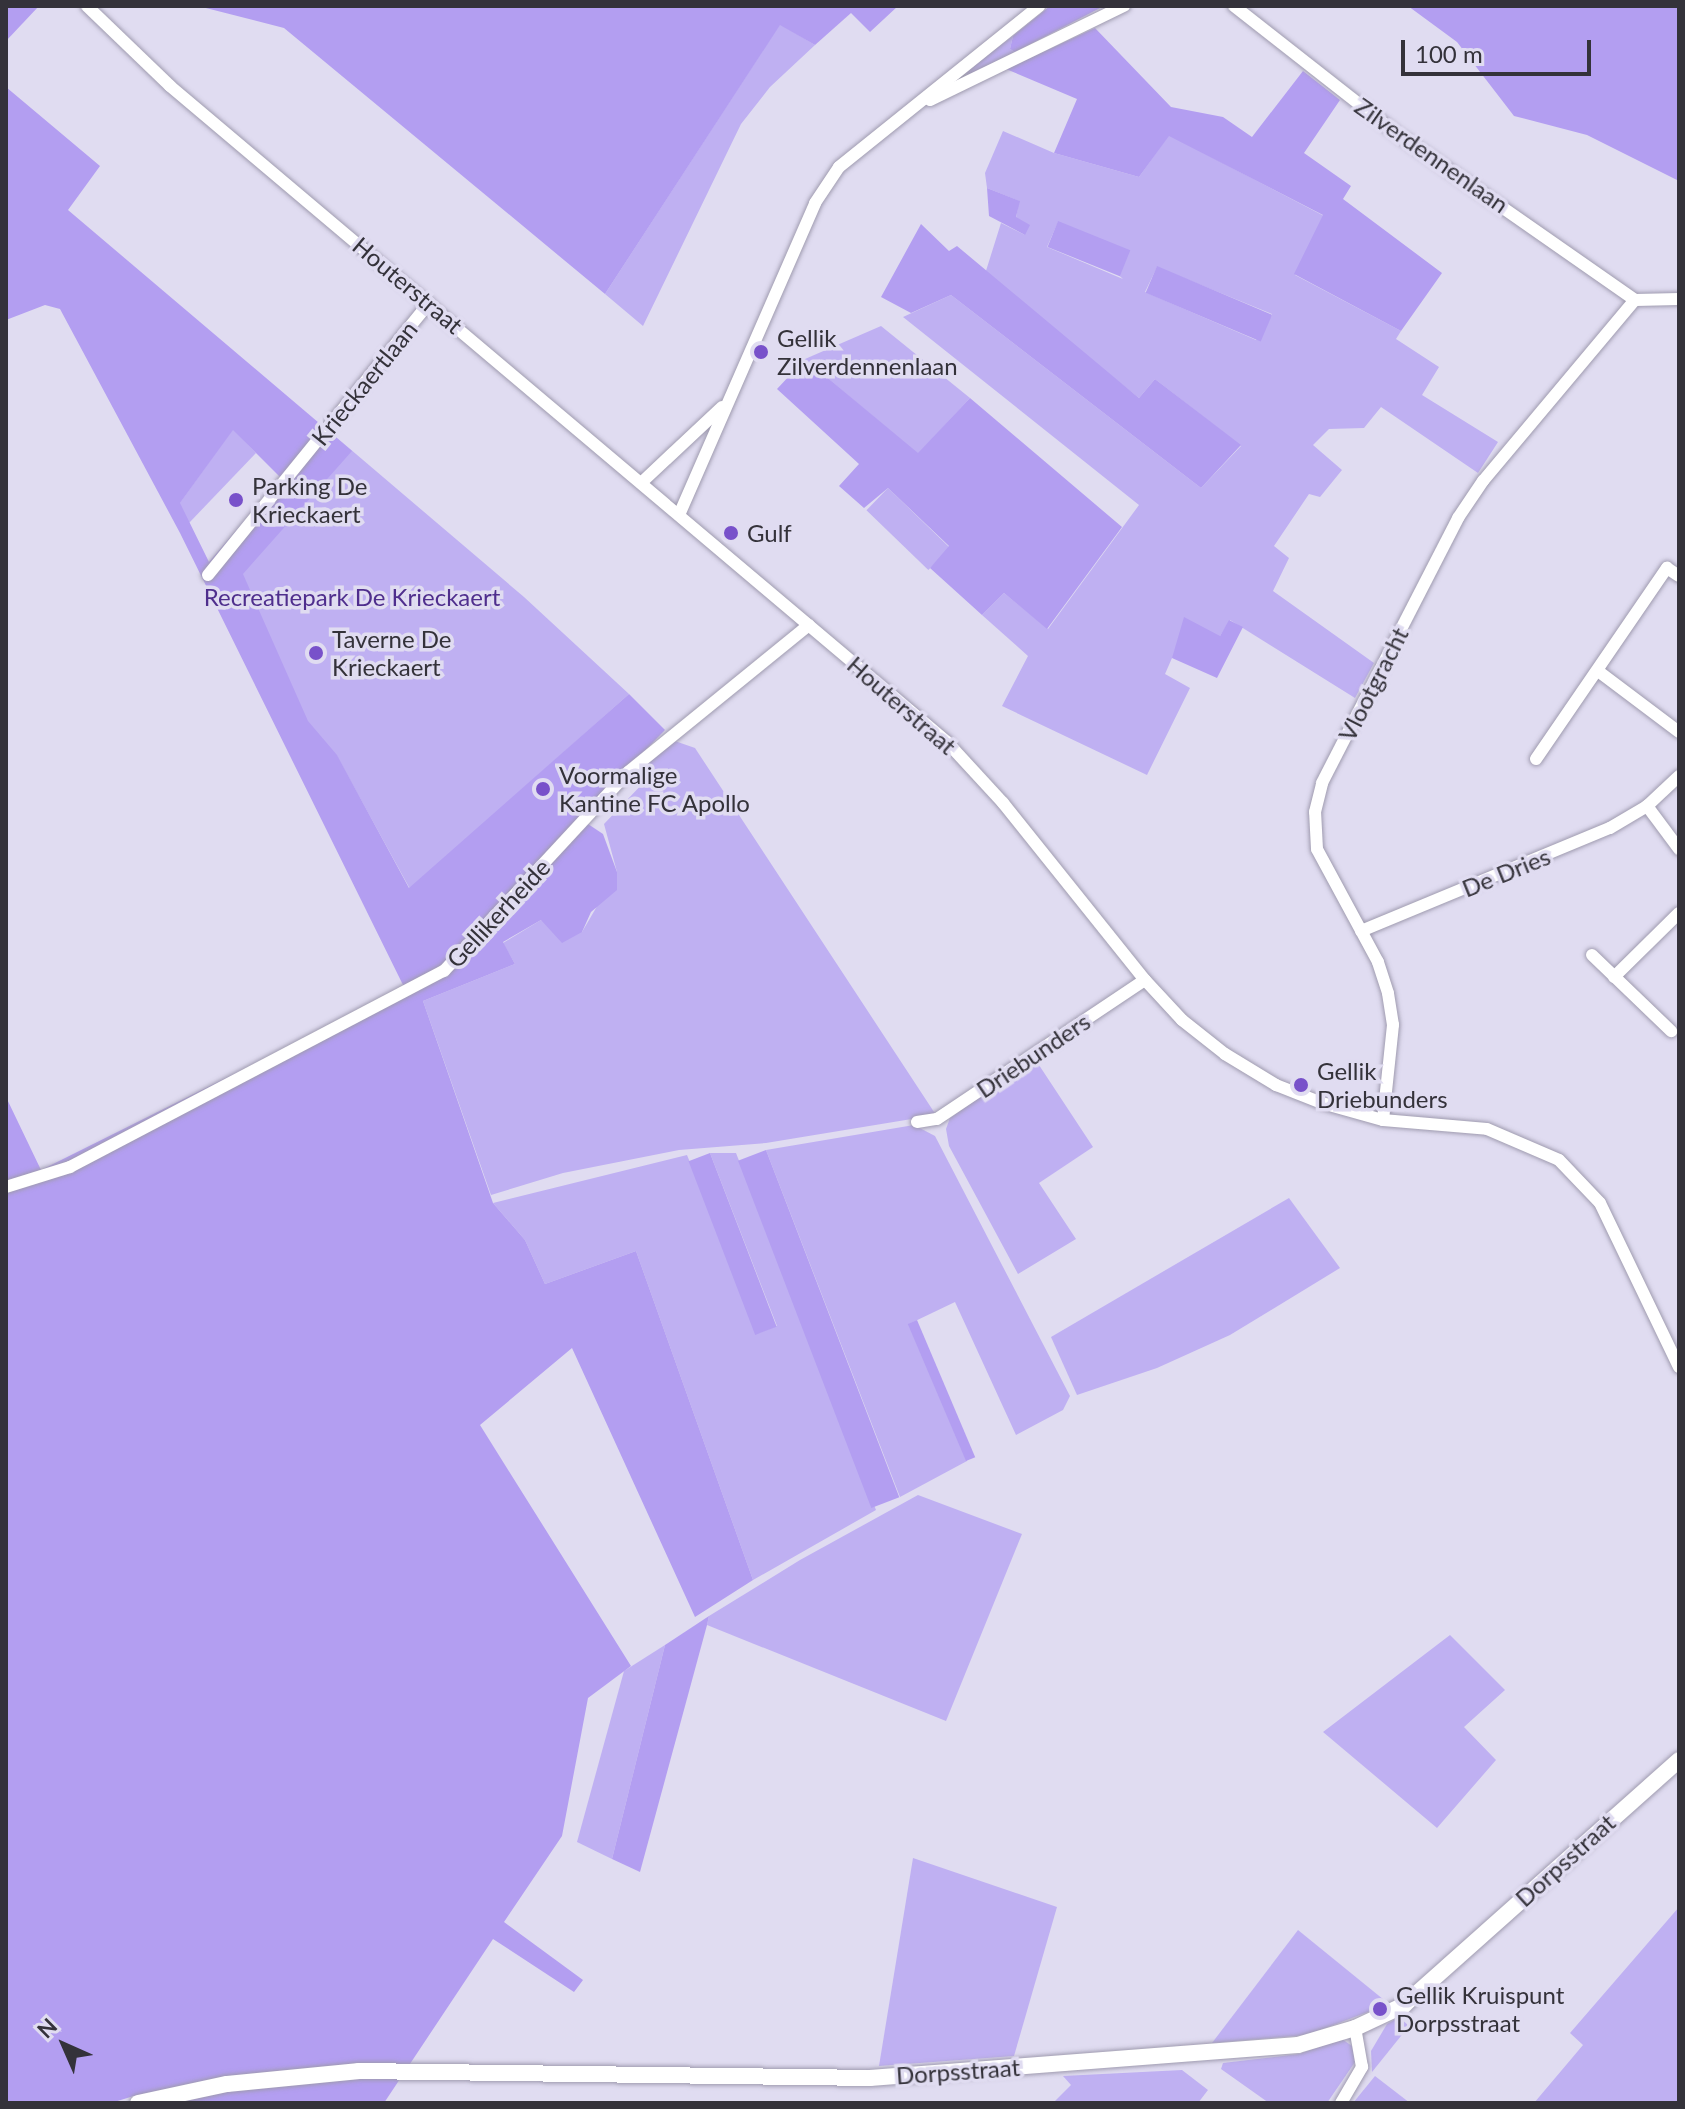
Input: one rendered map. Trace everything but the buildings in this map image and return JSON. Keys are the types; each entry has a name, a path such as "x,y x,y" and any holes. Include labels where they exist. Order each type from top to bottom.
{"street":[{"name":"Houterstraat","path":"87,6 137,58 809,625 974,770 1145,980 1193,1029 1276,1085 1383,1120 1487,1129 1559,1160 1600,1203 1679,1367"},
{"path":"679,515 815,203 863,144 923,103 1039,6"},
{"path":"923,103 1124,6"},
{"name":"Zilverdennenlaan","path":"1234,6 1400,136 1635,300"},
{"path":"1635,300 1679,299"},
{"name":"Vlootgracht","path":"1383,1120 1393,1025 1378,962 1317,849 1315,812 1322,783 1458,518 1483,481 1635,300"},
{"name":"Krieckaertlaan","path":"208,575 429,303"},
{"path":"641,483 727,402"},
{"path":"1536,759 1667,568 1679,576"},
{"name":"Gellikerheide","path":"6,1187 70,1167 444,971 628,772 809,625"},
{"path":"1598,671 1679,732"},
{"name":"De Dries","path":"1361,931 1610,828 1647,806 1679,776"},
{"path":"1647,806 1679,849"},
{"path":"1614,977 1679,913"},
{"path":"1592,955 1671,1031"},
{"name":"Driebunders","path":"917,1122 937,1119 1145,980"},
{"name":"Dorpsstraat","path":"138,2103 227,2084 359,2071 870,2078 1298,2045 1355,2028 1404,2005 1679,1760"},
{"path":"1341,2103 1362,2067 1355,2028"}],"green space":[{"path":"780,24 815,45 770,87 741,124 643,326 605,294"},
{"path":"1013,36 1010,49 1015,52 969,76 965,72"},
{"path":"1003,131 1054,153 1139,177 1169,135 1324,216 1295,275 1401,331 1396,339 1439,367 1422,395 1498,442 1478,473 1381,407 1364,428 1329,429 1313,445 1342,470 1320,497 1309,494 1274,546 1289,558 1273,591 1374,663 1355,698 1230,620 1220,636 1172,658 1165,674 1190,688 1147,775 1002,706 1028,656 982,615 1004,593 1048,629 1139,505 903,317 951,295 1201,488 1241,446 1155,379 1139,398 985,274 1001,223 1025,235 1016,218 1019,201 987,188 985,173","holes":["1058,222 1123,279 1047,247","1157,267 1272,314 1272,315 1256,340 1145,292"]},
{"path":"881,326 970,398 918,454 805,359"},
{"path":"233,429 256,453 189,523 179,504"},
{"name":"Recreatiepark De Krieckaert","path":"336,437 524,597 629,694 410,889 337,756 311,769 218,583"},
{"path":"888,488 950,548 928,570 866,510"},
{"path":"672,740 695,748 936,1115 766,1143 679,1150 563,1173 491,1195 423,1001 515,964 503,943 541,920 582,932 617,872 604,824 647,779 640,769"},
{"path":"1035,1059 1093,1147 1039,1183 1076,1239 1018,1274 949,1146 946,1129 950,1118"},
{"path":"914,1125 935,1136 1070,1396 1063,1410 1016,1435 955,1302 909,1324 967,1461 900,1497 766,1150"},
{"path":"710,1153 736,1153 876,1510 753,1580 636,1251 545,1284 525,1240 493,1203 687,1155 759,1333 777,1326"},
{"path":"1289,1198 1340,1268 1230,1335 1157,1368 1077,1395 1051,1337"},
{"path":"918,1495 1022,1534 946,1721 707,1625 709,1616 800,1560"},
{"path":"1450,1635 1505,1690 1464,1727 1496,1760 1437,1828 1323,1732"},
{"path":"665,1645 612,1859 577,1842 624,1671"},
{"path":"913,1858 1057,1907 1014,2056 879,2066"},
{"path":"1679,1907 1679,2103 1534,2103 1583,2045 1570,2033"},
{"path":"1298,1930 1389,2004 1307,2035 1212,2043"},
{"path":"1399,2017 1409,2026 1372,2072 1371,2051 1387,2024"},
{"path":"1342,2039 1352,2046 1355,2062 1327,2103 1269,2103 1221,2069 1223,2063 1299,2054"},
{"path":"1182,2070 1208,2090 1198,2103 1053,2103 1071,2085 1063,2076"},
{"path":"1375,2076 1410,2103 1353,2103"}],"shaded area":[{"path":"6,6 39,6 6,41"},
{"path":"198,6 898,6 870,32 851,13 815,45 780,25 605,294 284,28"},
{"path":"1050,6 1104,6 1015,52 1010,49 1013,36"},
{"path":"1408,6 1679,6 1679,181 1587,135 1514,116 1457,42"},
{"path":"1095,28 1171,107 1223,117 1252,137 1303,71 1340,100 1304,153 1351,186 1343,199 1442,273 1401,331 1294,274 1323,215 1169,136 1139,177 1054,153 1077,99 1006,69"},
{"path":"6,87 100,166 68,210 352,451 243,574 308,721 337,755 409,888 629,694 665,730 579,818 603,834 617,872 617,890 591,912 582,932 562,943 541,920 503,942 515,964 423,1001 493,1203 525,1240 545,1284 636,1251 753,1580 695,1617 572,1348 480,1425 631,1666 588,1698 562,1836 504,1922 583,1980 574,1992 493,1939 384,2103 144,2103 137,2095 111,2103 6,2103 6,1097 41,1170 405,989 180,533 60,309 45,305 6,320","holes":["233,430 281,478 209,562 180,503"]},
{"path":"987,188 1020,201 1016,217 1030,225 1025,235 989,216"},
{"path":"1058,221 1130,250 1120,276 1048,247"},
{"path":"921,224 949,251 957,246 1139,398 1155,379 1241,445 1201,488 951,295 911,313 881,297"},
{"path":"1157,266 1272,315 1261,342 1146,293"},
{"path":"805,359 918,453 970,398 1122,527 1047,629 1004,593 982,615 930,568 949,546 888,488 864,508 839,486 859,464 777,389"},
{"path":"1184,617 1220,636 1229,620 1243,627 1217,678 1172,658"},
{"path":"766,1150 899,1497 871,1508 738,1161"},
{"path":"710,1153 777,1327 755,1335 689,1161"},
{"path":"917,1320 975,1457 966,1461 908,1324"},
{"path":"709,1616 640,1872 612,1859 665,1645"}],"place":[{"name":"Gellik Zilverdennenlaan","path":"761,352"},
{"name":"Parking De Krieckaert","path":"236,500"},
{"name":"Gulf","path":"731,533"},
{"name":"Taverne De Krieckaert","path":"316,653"},
{"name":"Voormalige Kantine FC Apollo","path":"543,789"},
{"name":"Gellik Driebunders","path":"1301,1085"},
{"name":"Gellik Kruispunt Dorpsstraat","path":"1380,2009"}]}
